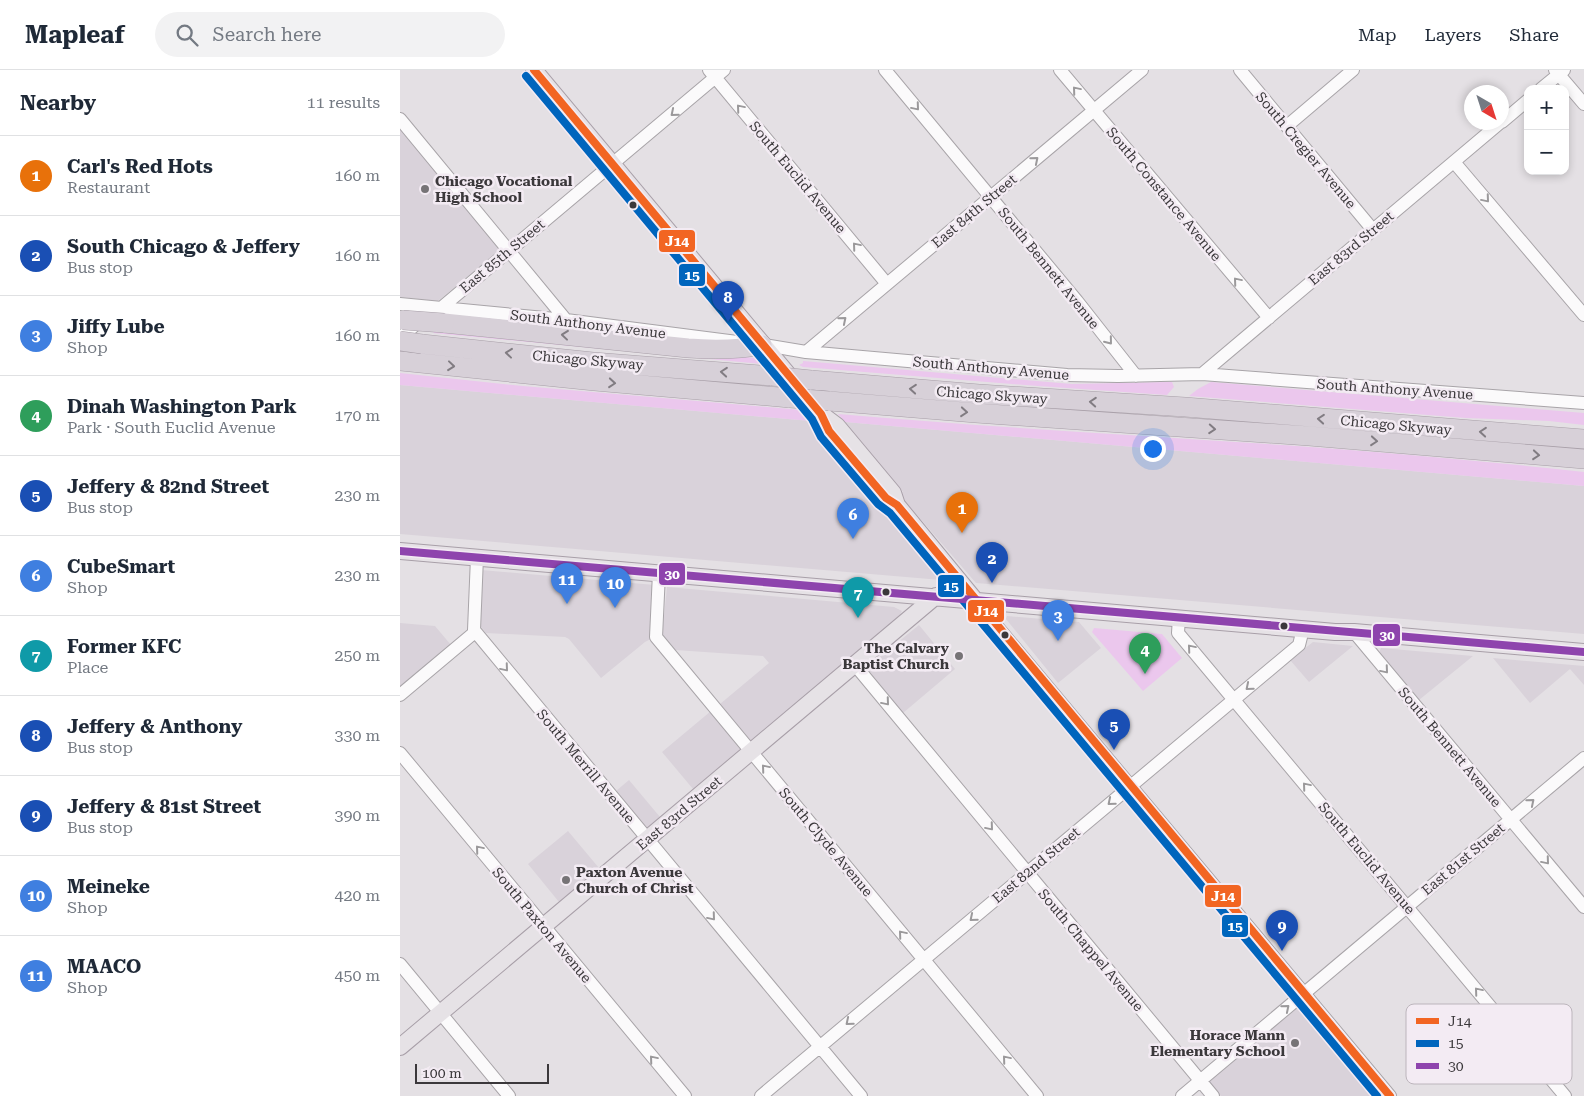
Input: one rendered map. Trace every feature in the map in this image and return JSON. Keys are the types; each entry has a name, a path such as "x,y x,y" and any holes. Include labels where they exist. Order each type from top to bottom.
{"highway":[{"path":"401,325 442,315 688,348 722,350 762,345"},
{"name":"Chicago Skyway","path":"401,325 422,344 593,362 979,394 1185,407 1584,440"},
{"name":"Chicago Skyway","path":"401,357 595,381 790,398 825,407 1121,423 1310,436 1584,459"}],"main road":[{"path":"534,70 762,345 825,407 829,431 886,498 897,505 975,600"},
{"path":"400,551 1584,652"},
{"name":"East 83rd Street","path":"400,1047 936,596"}],"street":[{"name":"South Bennett Avenue","path":"885,70 1136,376"},
{"name":"South Constance Avenue","path":"1060,70 1268,318"},
{"name":"East 84th Street","path":"806,352 1142,70"},
{"name":"South Cregier Avenue","path":"1240,70 1373,230"},
{"path":"1286,126 1353,70"},
{"path":"1545,85 1559,71 1584,104"},
{"name":"East 85th Street","path":"401,357 438,315 442,315 509,250 613,164 716,73"},
{"name":"South Euclid Avenue","path":"716,73 887,284"},
{"name":"East 83rd Street","path":"1509,115 1524,103"},
{"path":"400,119 566,320"},
{"name":"East 83rd Street","path":"1202,374 1492,130"},
{"path":"1454,162 1584,315"},
{"name":"South Anthony Avenue","path":"442,315 566,320 806,352 1067,375 1136,376 1202,374 1584,403"},
{"path":"400,695 475,632 477,557"},
{"name":"South Clyde Avenue","path":"659,573 656,637 1037,1096"},
{"name":"East 83rd Street","path":"936,596 958,578"},
{"path":"975,600 1390,1096"},
{"name":"South Euclid Avenue","path":"1179,617 1178,633 1488,1004"},
{"name":"East 82nd Street","path":"761,1096 1299,645 1302,629"},
{"name":"South Merrill Avenue","path":"475,632 861,1096"},
{"name":"South Bennett Avenue","path":"1354,632 1584,907"},
{"name":"South Chappel Avenue","path":"854,665 1213,1096"},
{"name":"South Paxton Avenue","path":"400,753 685,1096"},
{"name":"East 81st Street","path":"1182,1096 1584,758"},
{"path":"400,964 509,1096"},
{"name":"South Euclid Avenue","path":"1555,1084 1565,1096"}],"shaded area":[{"name":"Chicago Vocational High School","path":"400,129 501,249 438,301 400,297"},
{"path":"438,328 755,358 762,364 433,333"},
{"path":"803,361 1072,384 1172,382 1174,387 1167,395 1038,386 803,367 799,365"},
{"path":"400,373 523,386 802,410 811,421 400,385"},
{"path":"1211,382 1584,413 1584,425 1549,421 1466,418 1189,396"},
{"path":"400,385 811,421 869,489 874,490 943,577 941,580 400,534"},
{"path":"838,414 1471,460 1584,472 1584,486 845,422"},
{"path":"845,422 1584,486 1584,634 976,583 897,492 903,492"},
{"path":"481,570 655,585 651,639 601,678 569,639 565,637 486,633 478,623"},
{"path":"667,587 894,607 902,611 900,615 751,741 720,704 769,663 763,656 675,650 662,636"},
{"path":"1007,616 1079,622 1101,648 1058,683 1006,619"},
{"path":"400,623 435,626 451,645 400,688"},
{"path":"919,625 955,669 903,713 865,669"},
{"path":"1094,628 1162,634 1182,658 1143,691 1092,632"},
{"path":"1313,642 1353,646 1309,682 1290,660"},
{"path":"1381,648 1473,656 1419,700 1379,653"},
{"path":"1493,658 1584,666 1584,685 1570,669 1530,703"},
{"path":"711,711 742,749 693,789 662,752"},
{"path":"629,780 660,817 647,828 616,791"},
{"path":"568,831 599,868 559,902 528,864"},
{"name":"Horace Mann Elementary School","path":"1302,1004 1378,1096 1221,1096 1209,1082"}],"transit line":[{"name":"J14","path":"534,70 821,414 829,431 886,498 897,505 1390,1096"},
{"name":"15","path":"526,76 812,419 821,437 878,504 890,513 1377,1096"},
{"name":"30","path":"400,551 1584,652"}],"place":[{"name":"Chicago Vocational High School","path":"425,189"},
{"name":"Jeffery & Anthony","path":"728,322"},
{"name":"Carl's Red Hots","path":"962,533"},
{"name":"CubeSmart","path":"853,539"},
{"name":"South Chicago & Jeffery","path":"992,583"},
{"name":"MAACO","path":"567,604"},
{"name":"Meineke","path":"615,608"},
{"name":"Former KFC","path":"858,618"},
{"name":"Jiffy Lube","path":"1058,641"},
{"name":"The Calvary Baptist Church","path":"959,656"},
{"name":"Dinah Washington Park","path":"1145,674"},
{"name":"Jeffery & 82nd Street","path":"1114,750"},
{"name":"Paxton Avenue Church of Christ","path":"566,880"},
{"name":"Jeffery & 81st Street","path":"1282,951"},
{"name":"Horace Mann Elementary School","path":"1295,1043"}]}
